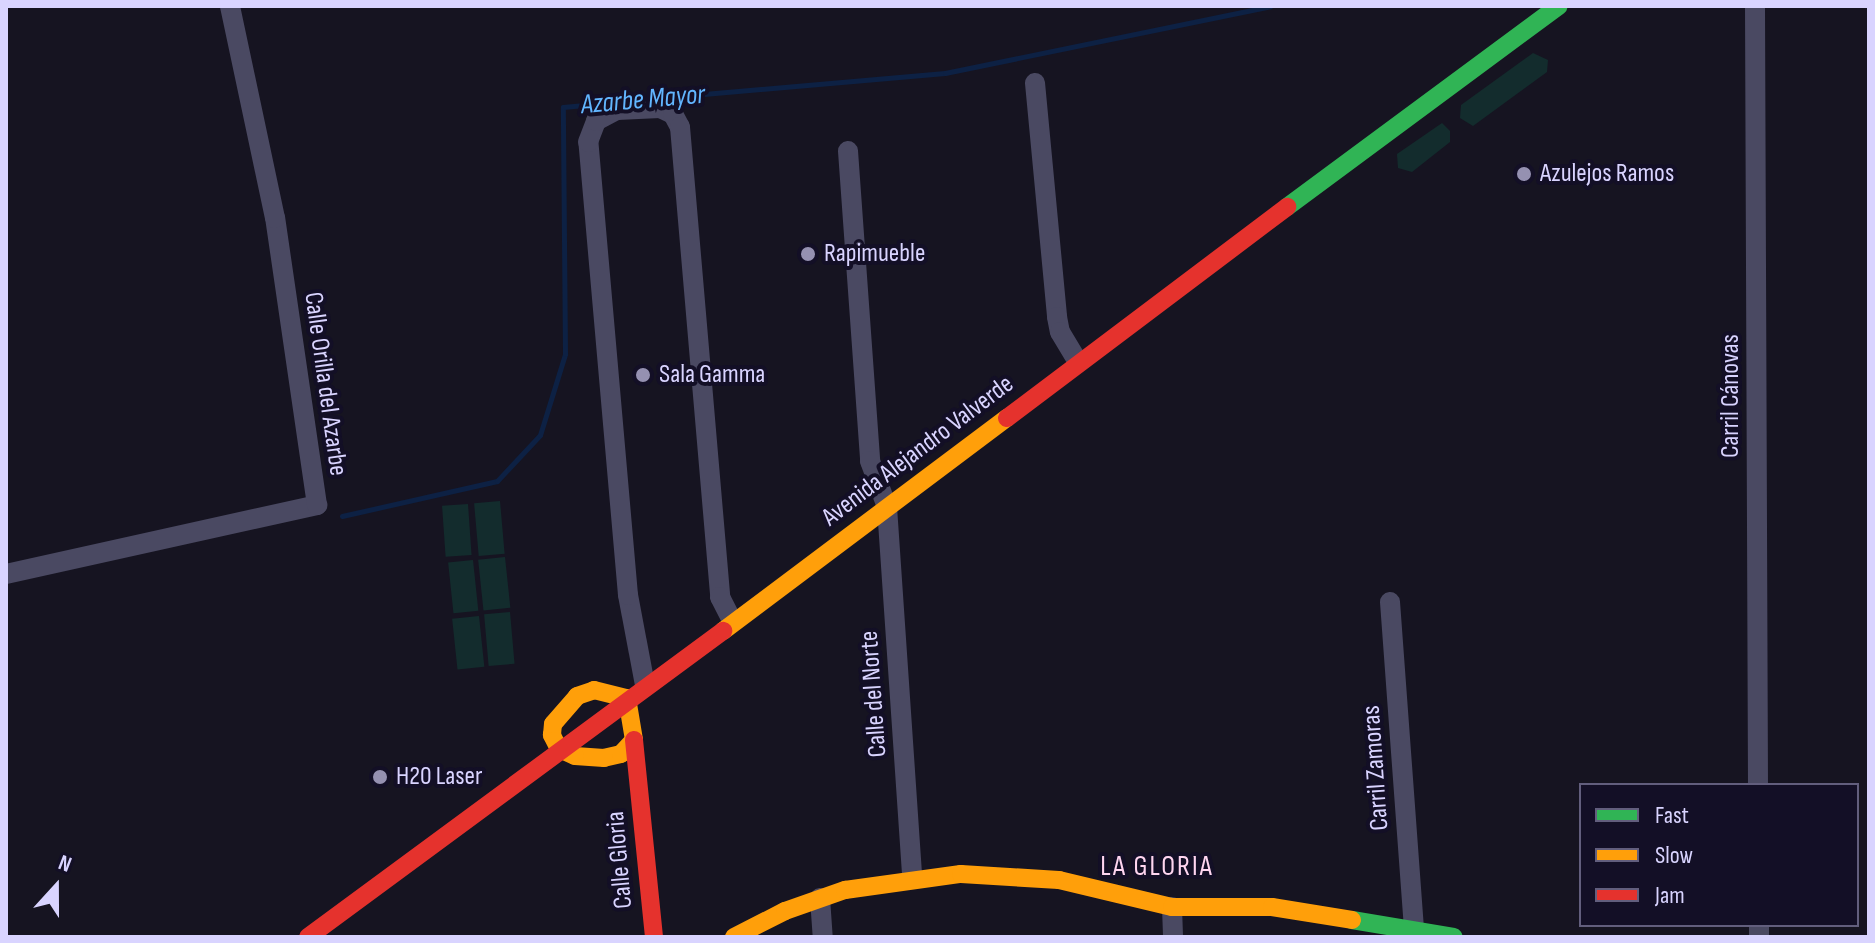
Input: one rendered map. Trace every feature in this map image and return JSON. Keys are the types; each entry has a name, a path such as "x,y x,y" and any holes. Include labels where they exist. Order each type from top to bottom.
{"main road":[{"name":"Avenida Alejandro Valverde","path":"308,937 627,698 965,452 1078,362 1559,6"},
{"path":"627,698 594,690 577,696 553,724 552,735 559,749 575,756 604,758 624,765 638,778"},
{"name":"Calle Gloria","path":"627,698 654,937"},
{"path":"604,758 621,754 634,740"},
{"path":"734,937 820,898 912,878 1016,875 1059,880 1172,907 1272,907 1371,931 1414,931 1454,937"}],"street":[{"name":"Calle Orilla del Azarbe","path":"6,574 317,505 275,218 230,6"},
{"name":"Carril Cánovas","path":"1755,6 1758,783"},
{"path":"1035,83 1057,317 1060,332 1078,362"},
{"path":"645,685 628,595 588,142 596,121 617,110 660,108 673,114 680,127 720,597 732,621"},
{"name":"Calle del Norte","path":"848,151 870,461 887,507 912,878"},
{"name":"Carril Zamoras","path":"1390,602 1414,931"},
{"path":"820,898 823,937"},
{"path":"1172,907 1173,937"}],"green space":[{"path":"1533,53 1548,60 1547,72 1473,126 1460,118 1461,105"},
{"path":"1442,123 1450,131 1450,142 1412,172 1398,168 1397,154"},
{"path":"500,501 505,554 479,556 474,503"},
{"path":"468,504 472,555 446,557 442,506"},
{"path":"505,557 510,608 483,611 478,560"},
{"path":"473,560 478,611 453,613 448,563"},
{"path":"510,612 515,664 489,666 484,614"},
{"path":"479,616 484,667 457,670 452,619"}],"waterway":[{"name":"Azarbe Mayor","path":"647,99 945,73 1270,6"},
{"name":"Azarbe Mayor","path":"342,516 497,481 540,435 565,354 563,107 617,102"}],"traffic: fast":[{"path":"1287,207 1559,6"},
{"path":"1352,920 1454,937"}],"traffic: slow":[{"path":"723,631 1007,418"},
{"path":"594,690 627,698 634,740 621,754 604,758 575,756 559,749 552,735 553,724 577,696 594,690"},
{"path":"734,937 785,911 845,890 961,874 1059,880 1172,907 1272,907 1352,920"}],"traffic: jam":[{"path":"1007,418 1287,207"},
{"path":"308,937 723,631"},
{"path":"634,740 654,937"}],"place":[{"name":"Azulejos Ramos","path":"1524,174"},
{"name":"Rapimueble","path":"808,254"},
{"name":"Sala Gamma","path":"643,375"},
{"name":"H20 Laser","path":"380,777"}],"district":[{"name":"LA GLORIA","path":"1157,867"}]}
